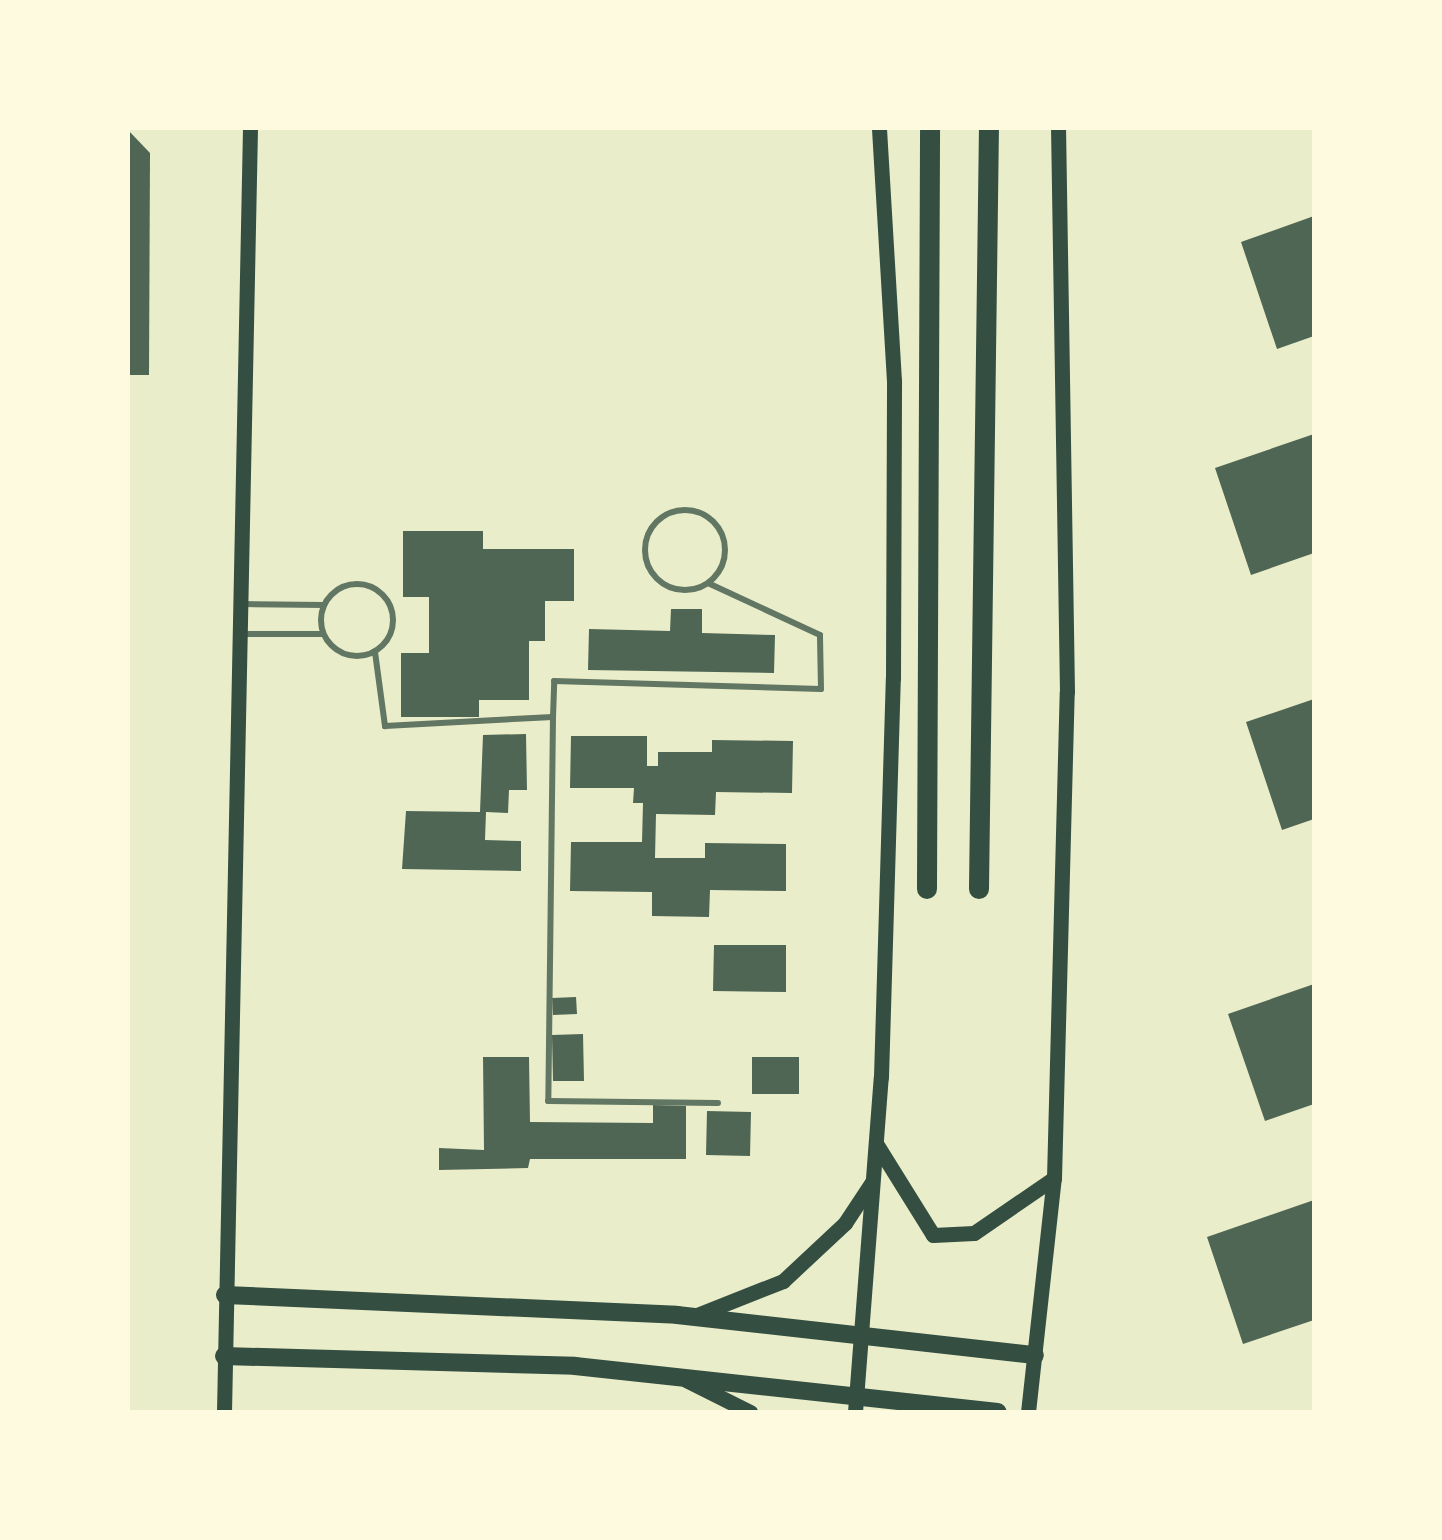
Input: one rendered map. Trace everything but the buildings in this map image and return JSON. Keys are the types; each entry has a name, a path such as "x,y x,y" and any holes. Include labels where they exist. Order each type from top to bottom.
{"highway":[{"path":"979,889 989,128"},
{"path":"926,890 929,131"}],"main road":[{"path":"224,1412 243,634 250,128"},
{"path":"856,1404 865,1336 877,1145 894,638 894,381 879,128"},
{"path":"1028,1412 1054,1178 1067,692 1058,128"},
{"path":"877,1145 933,1235 974,1233 1054,1178"},
{"path":"692,1317 783,1281 845,1224 874,1179"},
{"path":"225,1295 692,1317 1035,1355"},
{"path":"224,1356 683,1378 856,1404 998,1412"},
{"path":"683,1378 750,1412"}],"lane":[{"path":"708,584 726,552 718,528 686,510 662,518 646,554 657,579 681,590 708,584 820,636 821,689 554,681 548,1102 718,1103"},
{"path":"323,634 324,605 341,588 376,590 393,622 375,652 385,726 553,717"},
{"path":"243,604 324,605"},
{"path":"243,634 323,634 351,656 375,652"}]}
